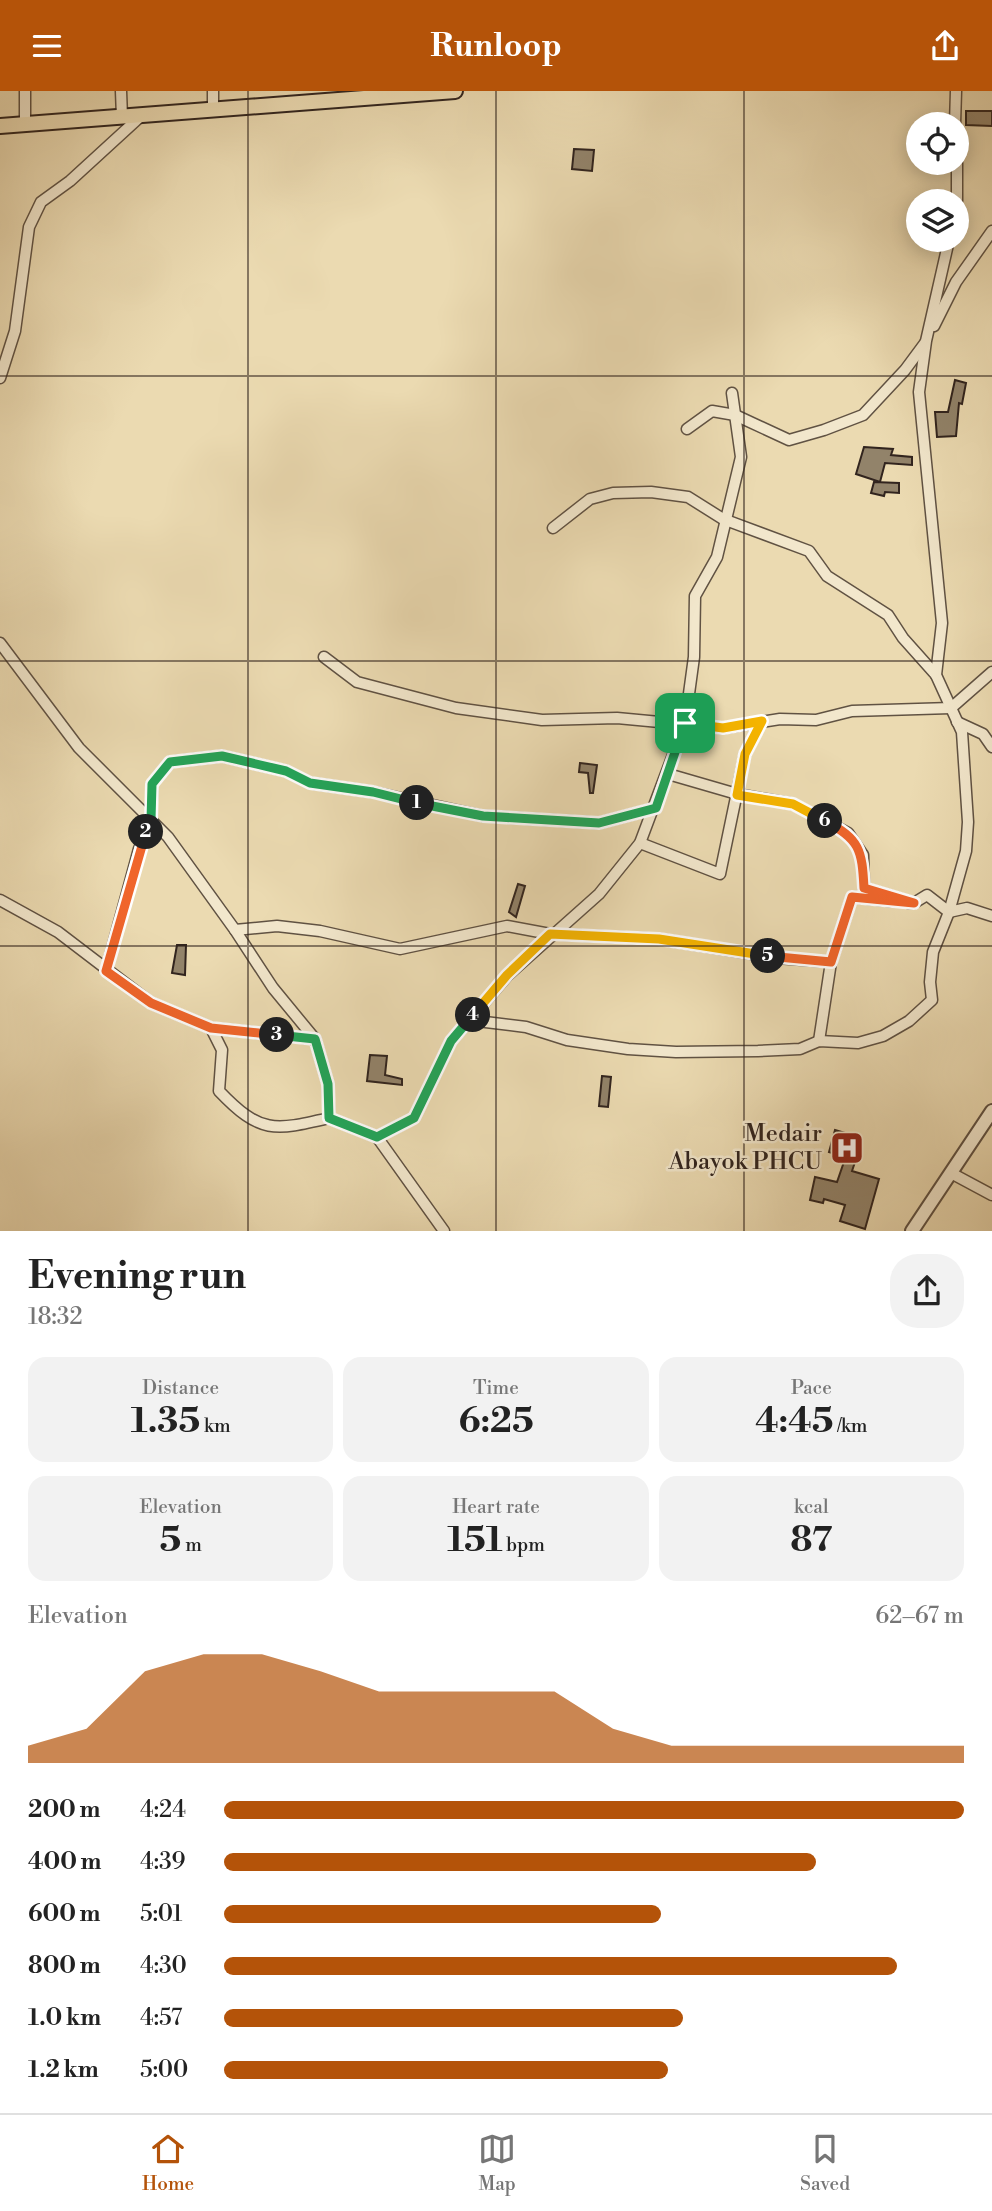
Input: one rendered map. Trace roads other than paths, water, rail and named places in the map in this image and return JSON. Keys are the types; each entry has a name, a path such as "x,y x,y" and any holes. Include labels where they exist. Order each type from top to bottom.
{"main road":[{"path":"0,126 213,109 306,97 455,91"}],"street":[{"path":"25,91 25,124"},
{"path":"121,91 122,117"},
{"path":"213,91 213,109"},
{"path":"955,112 956,91"},
{"path":"0,378 15,331 29,227 41,202 70,181 142,115"},
{"path":"687,429 712,411 735,415 789,440 863,415 905,370 926,341 956,282 992,231"},
{"path":"936,675 942,623 919,392 926,341 946,252"},
{"path":"377,1137 414,1118 451,1041 507,975 598,894 640,843 656,808 685,723 694,657 695,596 717,557 723,519 741,457 732,393"},
{"path":"469,1020 526,1027 567,1040 676,1052 800,1049 819,1041 858,1042 883,1035 909,1021 932,1000 930,982 933,952 949,912 966,851 968,821 961,732 936,675 903,638 888,615 827,576 809,551 723,519 688,497 651,492 613,493 590,499 553,528"},
{"path":"0,643 79,748 168,837 236,930 273,988 315,1039 328,1084 329,1118"},
{"path":"324,657 357,682 456,708 542,720 617,718 723,728 762,721 816,720 852,711 951,708 992,672"},
{"path":"640,843 720,874 745,754 762,721"},
{"path":"957,723 983,734 992,747"},
{"path":"106,971 139,849 151,820 152,784 170,762 222,756 286,771 310,783 373,792 483,816 599,823 656,808"},
{"path":"667,774 737,795 793,804 848,833 863,855 864,888 914,903"},
{"path":"819,1041 831,962 852,897 914,903 927,895 949,912"},
{"path":"0,900 58,932 151,1003 211,1028 315,1039"},
{"path":"949,912 967,908 992,916"},
{"path":"236,930 277,926 400,949 475,930 507,926 550,934 659,939 777,958 831,962"},
{"path":"211,1028 222,1050 219,1091 245,1118 284,1129 329,1118 377,1137 444,1231"},
{"path":"912,1231 992,1111"},
{"path":"951,1173 992,1195"}],"place":[{"name":"Medair Abayok PHCU","path":"847,1148"}]}
